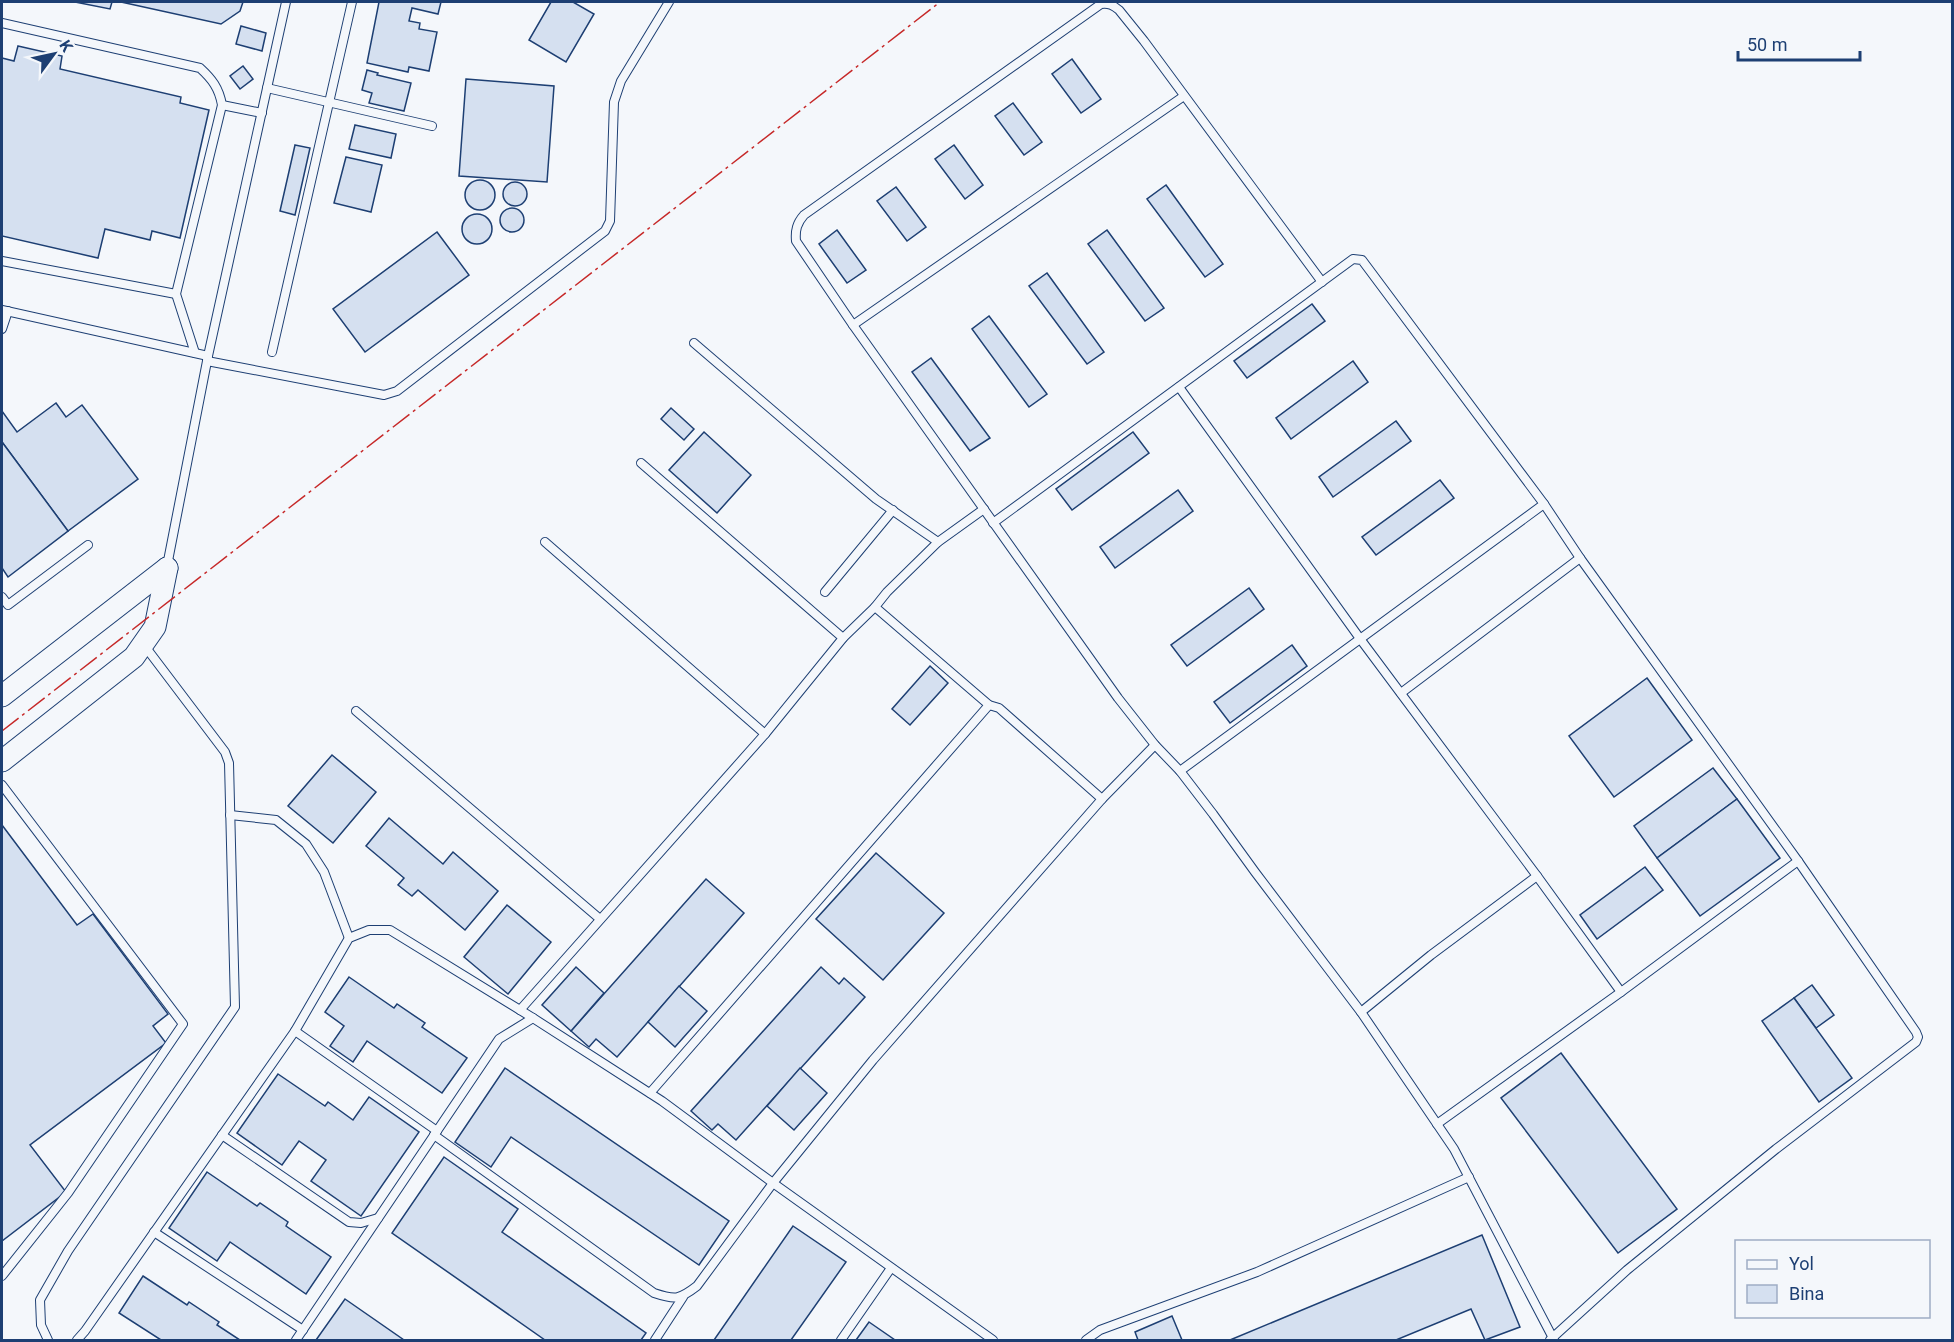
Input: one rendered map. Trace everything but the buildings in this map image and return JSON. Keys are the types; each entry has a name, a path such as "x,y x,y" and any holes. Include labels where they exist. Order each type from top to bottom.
{"street":[{"path":"2,761 134,657 155,627 167,568"},
{"path":"2,696 167,568"}],"lane":[{"path":"167,568 208,358 286,2"},
{"path":"272,352 352,2"},
{"path":"2,328 5,311 195,353 208,358 384,395 397,391 605,231 610,221 614,102 621,81 669,2"},
{"path":"993,522 1179,387 1322,282 1353,259 1362,260 1544,504 1580,558 1798,861 1916,1032 1918,1037 1916,1042 1776,1149 1627,1270 1552,1340 1454,1149 1361,1012 1180,771 1155,745 1118,698 853,325 796,241 796,228 801,219 1101,4 1109,3 1119,10 1322,282"},
{"path":"2,23 200,68 219,92 222,105 176,294 195,353"},
{"path":"267,88 432,126"},
{"path":"853,325 1184,96"},
{"path":"222,105 262,113"},
{"path":"2,261 176,294"},
{"path":"694,343 876,498 938,542"},
{"path":"1179,387 1361,640 1538,876 1621,992"},
{"path":"641,463 843,638"},
{"path":"1180,771 1544,504"},
{"path":"520,1010 765,734 843,638 938,542 984,509"},
{"path":"825,592 893,510"},
{"path":"545,542 765,734"},
{"path":"2,597 8,605 88,545"},
{"path":"1401,693 1580,558"},
{"path":"875,606 989,705 999,708 1102,799"},
{"path":"48,1341 41,1324 40,1300 68,1251 235,1007 229,763 225,752 143,644"},
{"path":"650,1093 989,705"},
{"path":"356,711 600,919"},
{"path":"655,1341 683,1297 697,1286 773,1183 873,1060 1102,799 1155,745"},
{"path":"2,785 5,796 183,1024 68,1192 2,1276"},
{"path":"230,815 276,820 306,844 324,872 349,938"},
{"path":"1437,1124 1798,861"},
{"path":"1361,1012 1431,955 1538,876"},
{"path":"76,1341 295,1031 349,938 369,930 390,930 650,1093 993,1341"},
{"path":"296,1341 499,1039 533,1018"},
{"path":"295,1031 654,1293 672,1299 683,1297"},
{"path":"222,1135 349,1222 361,1223 378,1218"},
{"path":"1086,1341 1100,1330 1257,1272 1469,1177"},
{"path":"154,1232 303,1330"},
{"path":"841,1341 891,1268"}],"power":[{"path":"2,731 940,2"}]}
